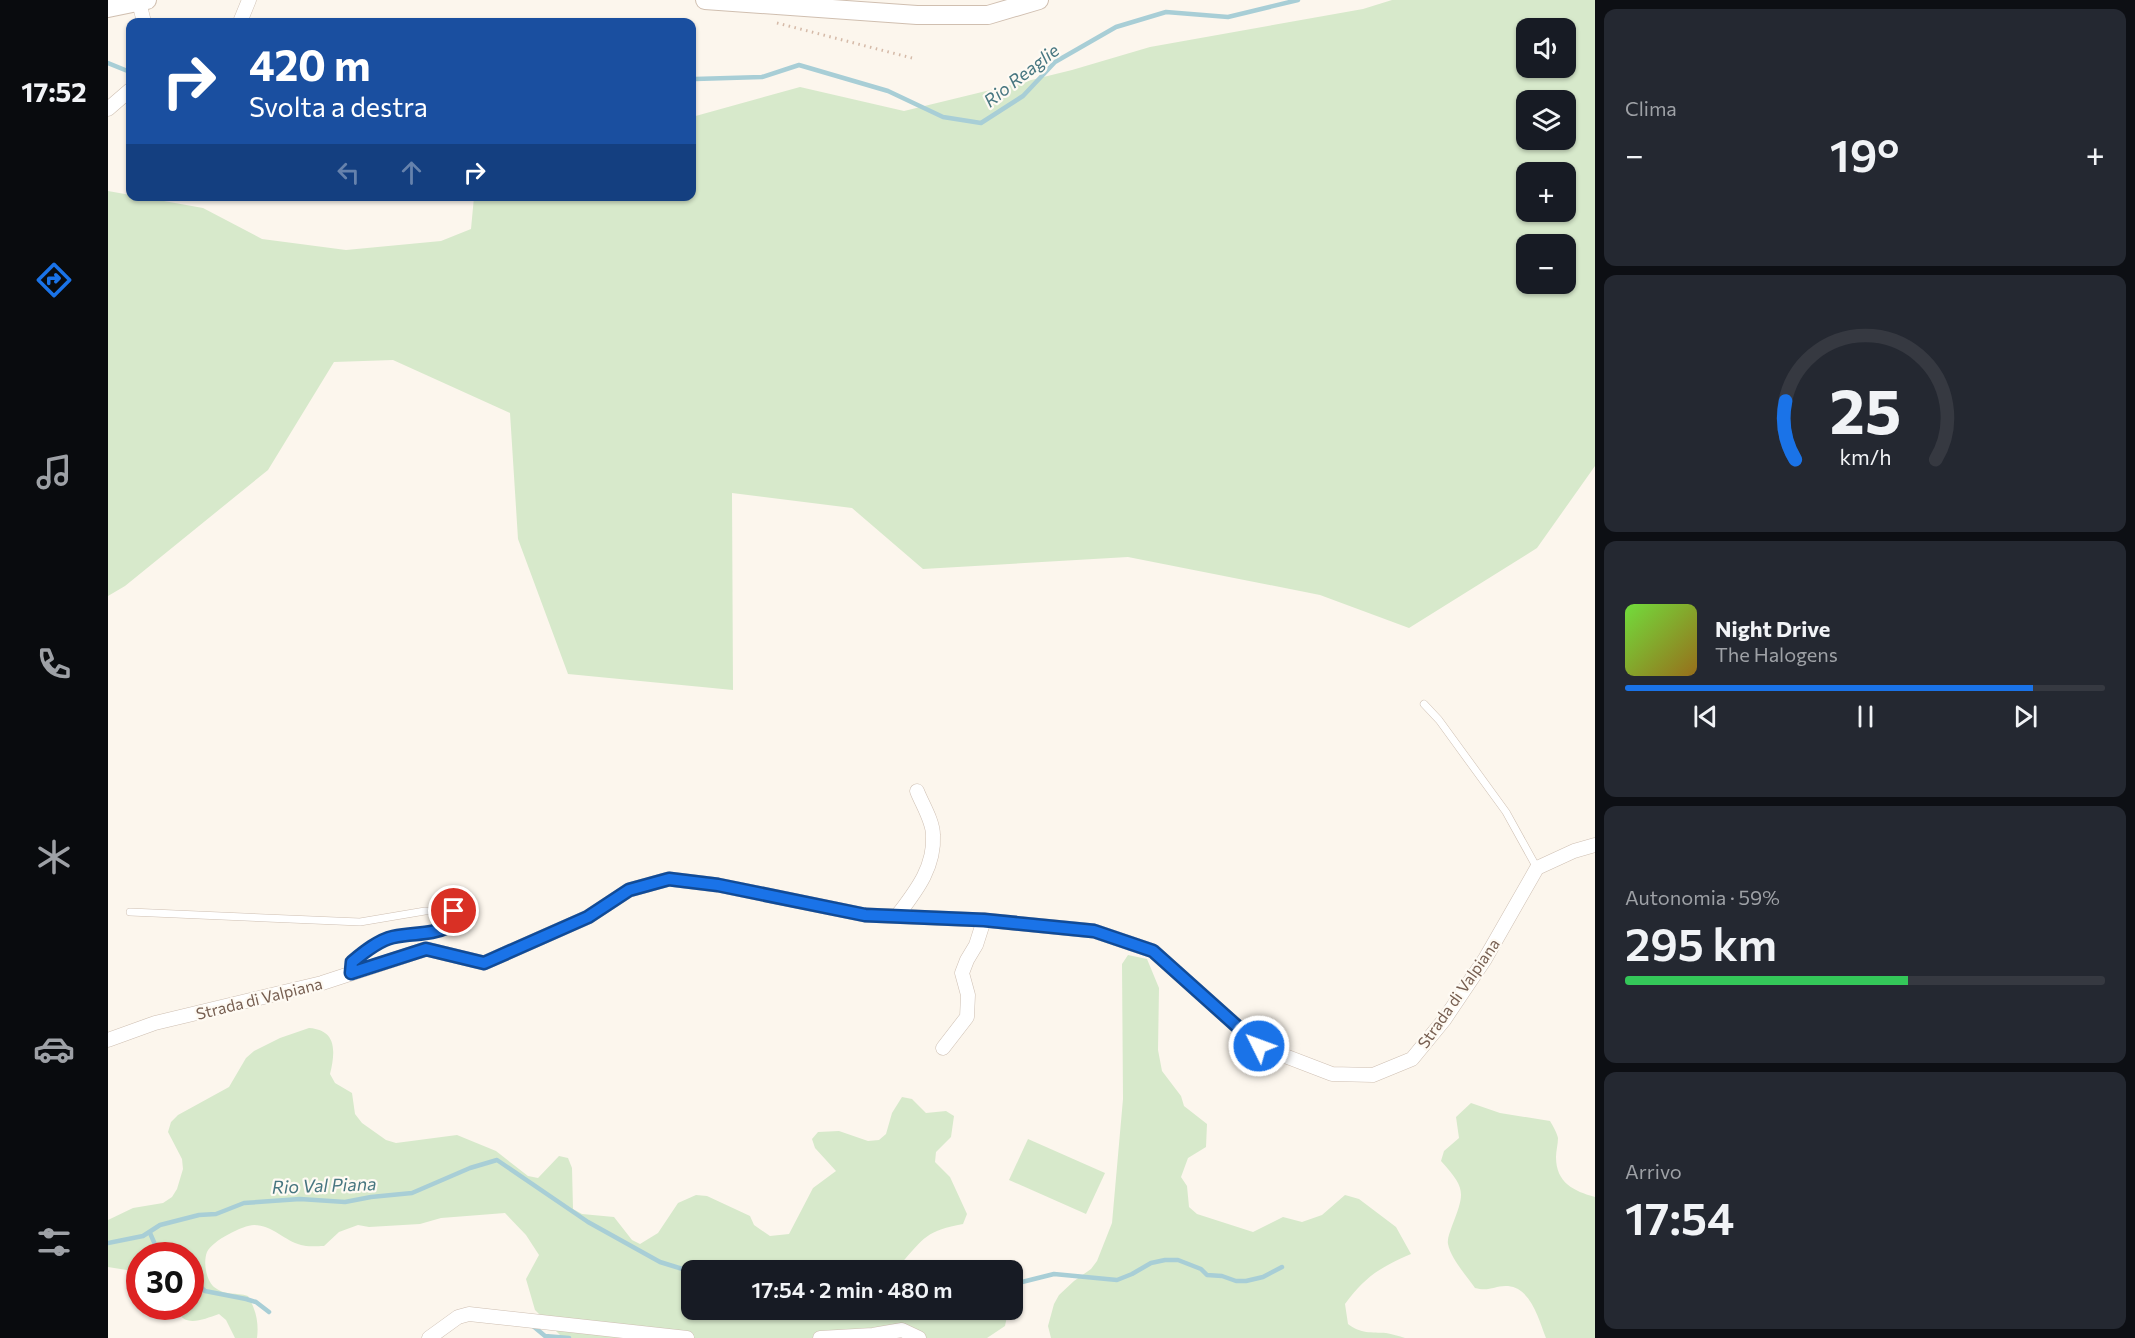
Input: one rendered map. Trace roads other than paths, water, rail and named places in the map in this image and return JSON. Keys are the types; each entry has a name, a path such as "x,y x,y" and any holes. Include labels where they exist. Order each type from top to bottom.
{"main road":[{"path":"705,0 941,15 988,15 1040,0"},
{"path":"108,8 143,1"}],"street":[{"path":"242,18 249,0"},
{"path":"143,1 144,18"},
{"path":"108,109 126,93"},
{"path":"897,916 919,886 931,862 933,834 917,790"},
{"path":"1537,868 1574,850 1595,845"},
{"name":"Strada di Valpiana","path":"108,1040 155,1023 322,983 426,949 484,963 588,917 629,890 669,879 718,885 865,915 984,920 1094,931 1153,951 1259,1046 1332,1074 1373,1075 1412,1059 1443,1020 1485,959 1537,868"},
{"path":"943,1048 967,1017 968,995 962,973 976,945 984,920"},
{"path":"429,1338 458,1317 469,1314 687,1338"},
{"path":"820,1338 873,1335 903,1329 919,1338"}],"lane":[{"path":"1425,704 1506,812 1537,868"},
{"path":"130,912 360,922 425,910 454,911 450,926 436,933 391,937 366,951 352,962 351,973"}],"waterway":[{"name":"Rio Reaglie","path":"696,79 762,77 799,65 888,91 943,117 981,123 1023,96 1055,62 1116,27 1166,12 1228,17 1298,0"},
{"name":"Rio Reaglie","path":"108,63 126,70"},
{"name":"Rio Val Piana","path":"108,1243 143,1236 160,1225 199,1215 216,1214 244,1203 300,1199 345,1202 412,1193 470,1168 497,1160 588,1222 660,1262 681,1269"},
{"path":"150,1233 154,1242"},
{"name":"Rio Val Piana","path":"1023,1282 1054,1274 1117,1280 1151,1263 1165,1260 1178,1260 1201,1269 1207,1275 1222,1276 1236,1281 1263,1277 1282,1267"},
{"path":"204,1290 256,1302 269,1312"},
{"path":"533,1326 545,1336 569,1338"}]}
